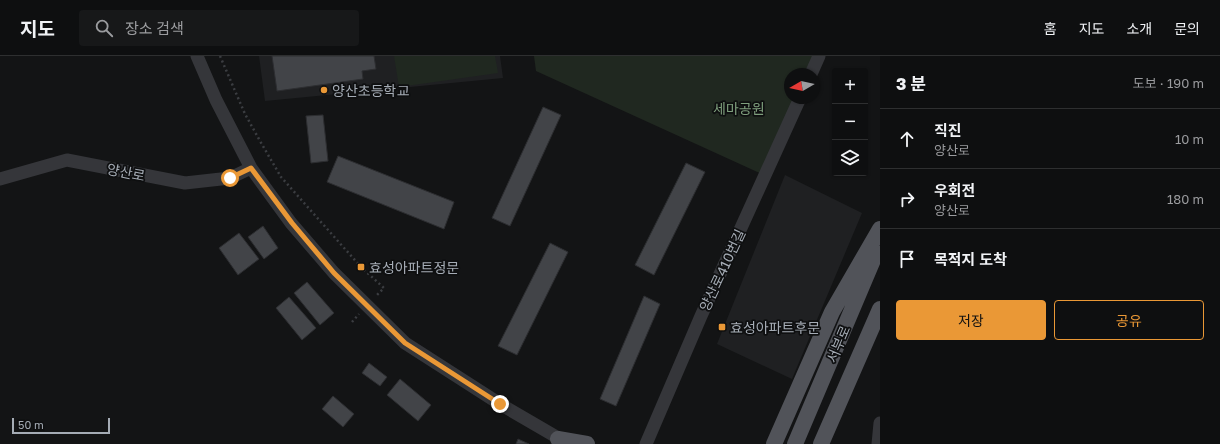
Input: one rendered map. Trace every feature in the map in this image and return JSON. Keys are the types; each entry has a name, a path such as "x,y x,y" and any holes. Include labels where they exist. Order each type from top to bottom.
{"main road":[{"path":"774,444 832,312 880,228"},
{"name":"서부로","path":"796,444 880,244"},
{"name":"서부로","path":"821,444 880,309"},
{"path":"563,442 587,444"}],"street":[{"path":"197,56 216,100 251,168 292,223 334,273 405,343 563,442"},
{"path":"814,68 819,56"},
{"name":"양산로410번길","path":"646,444 701,316 766,176 797,104"},
{"name":"양산로","path":"0,179 67,160 185,183 230,178 251,168"},
{"path":"878,444 880,423"}],"path":[{"path":"220,56 245,114 281,177 361,267 384,288"}],"shaded area":[{"name":"양산초등학교","path":"259,56 500,56 503,78 265,101"},
{"path":"785,175 862,213 792,379 717,344"}],"green space":[{"path":"394,56 495,56 498,73 399,87"},
{"name":"세마공원","path":"534,56 819,56 814,68 784,68 784,104 797,104 766,176 536,71"}],"building":[{"path":"272,56 374,56 376,69 362,71 363,79 277,91"},
{"path":"543,107 561,115 510,226 492,218"},
{"path":"323,115 328,161 311,163 306,116"},
{"path":"338,156 454,202 444,229 327,182"},
{"path":"686,163 705,172 654,275 635,265"},
{"path":"263,226 278,248 264,259 248,237"},
{"path":"239,233 259,259 238,275 219,248"},
{"path":"550,243 568,252 517,355 498,346"},
{"path":"307,282 334,313 320,325 294,293"},
{"path":"644,296 660,304 616,406 600,399"},
{"path":"289,297 316,328 302,340 276,308"},
{"path":"369,363 387,377 380,386 362,373"},
{"path":"400,379 431,405 418,421 387,395"},
{"path":"333,396 354,414 343,427 322,409"},
{"path":"518,439 529,444 516,444"}],"place":[{"name":"양산초등학교","path":"324,90"},
{"name":"효성아파트정문","path":"361,267"},
{"name":"효성아파트후문","path":"722,327"}],"route":[{"path":"230,178 251,168 292,223 334,273 405,343 500,404"}]}
